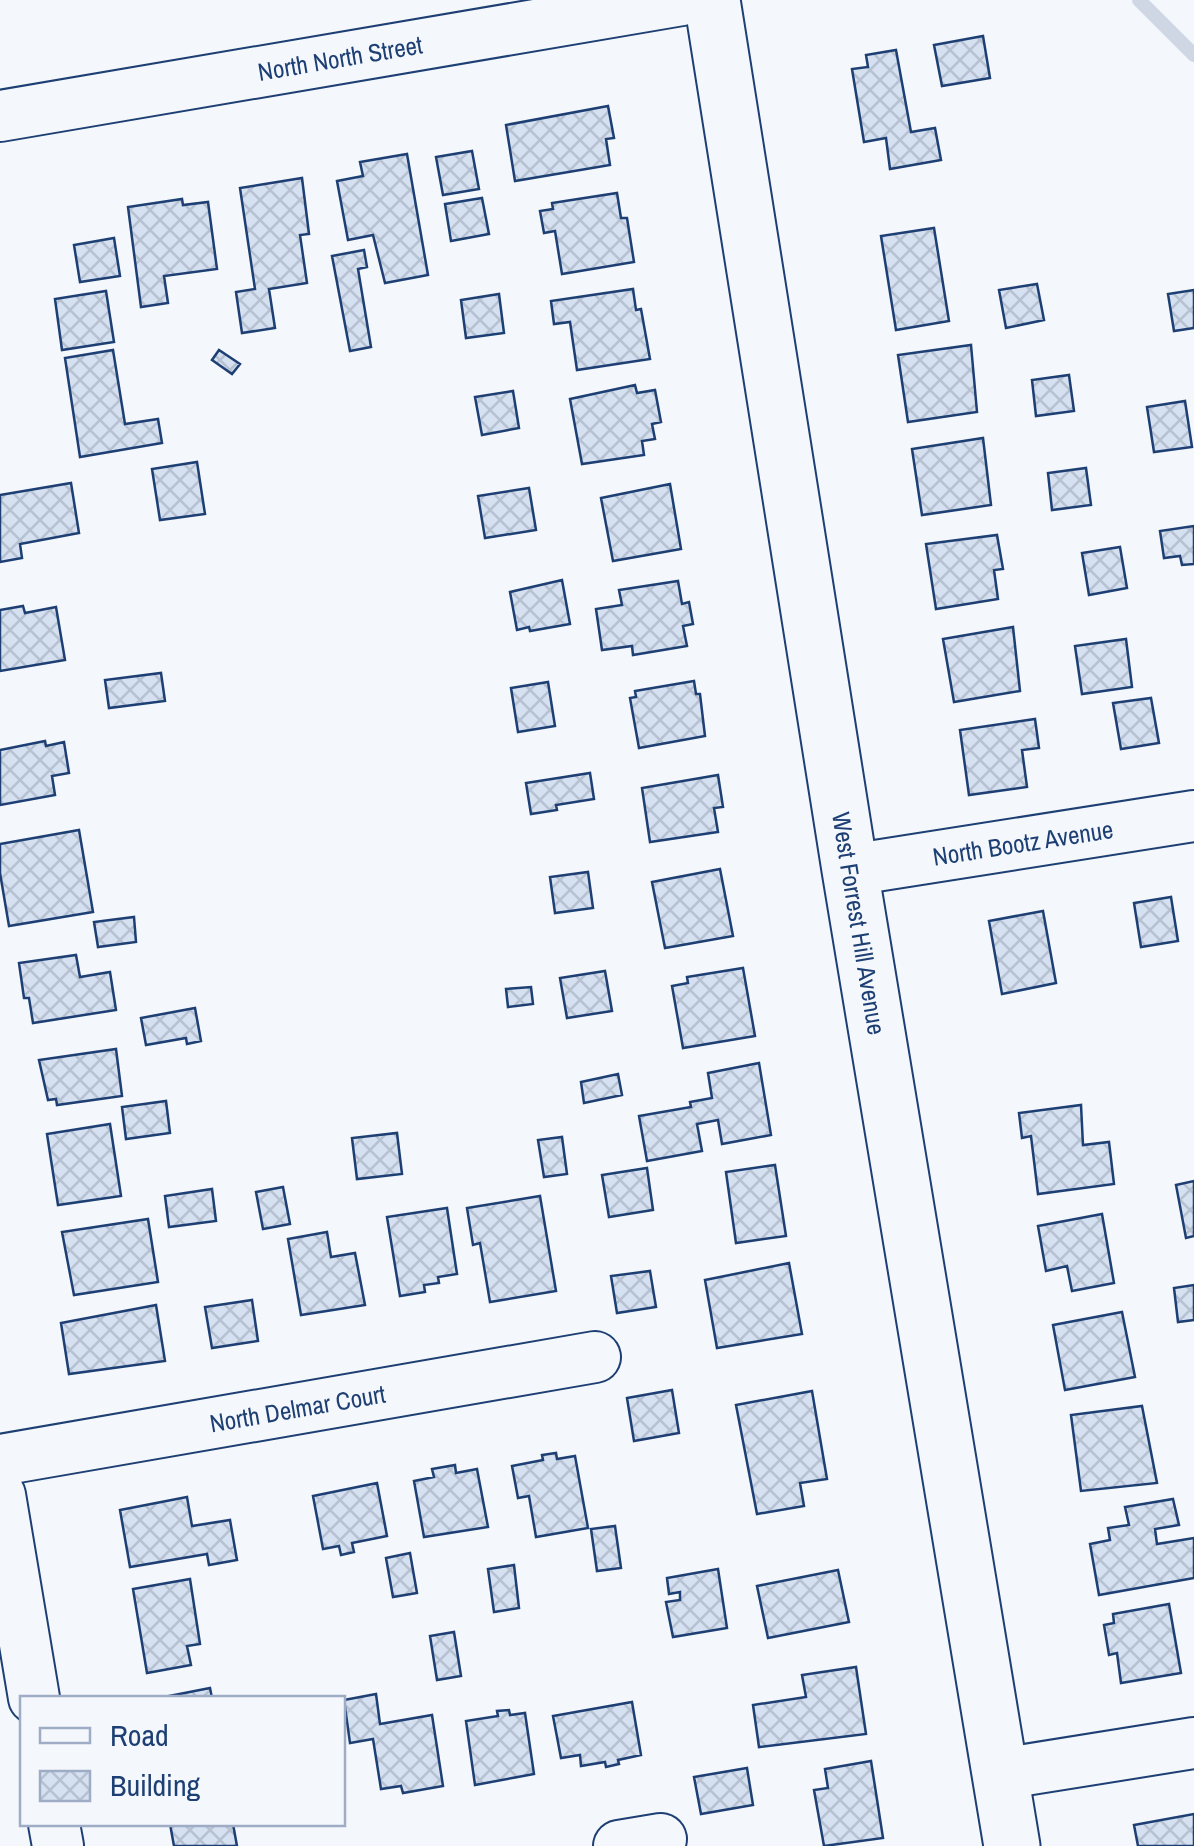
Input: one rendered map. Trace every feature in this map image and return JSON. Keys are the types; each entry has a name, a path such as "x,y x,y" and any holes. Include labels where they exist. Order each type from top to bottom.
{"main road":[{"name":"West Forrest Hill Avenue","path":"712,0 850,870 1012,1846"}],"street":[{"name":"North North Street","path":"0,116 682,0"},
{"name":"North Bootz Avenue","path":"850,870 1194,816"},
{"name":"North Delmar Court","path":"0,1460 595,1357"},
{"path":"0,1496 34,1696"},
{"path":"1000,1774 1194,1743"}],"building":[{"path":"983,36 990,78 942,86 934,45"},
{"path":"896,50 911,132 935,128 941,160 890,169 886,138 864,142 852,69 868,67 866,55"},
{"path":"608,106 614,138 606,139 610,165 515,181 506,125"},
{"path":"472,151 479,189 443,195 436,157"},
{"path":"407,154 428,275 385,283 373,235 348,240 337,181 363,176 360,162"},
{"path":"302,178 309,234 300,235 307,283 269,289 275,328 242,333 236,292 255,289 240,188"},
{"path":"617,193 621,218 627,218 634,262 562,274 555,231 544,233 540,211 553,209 552,203"},
{"path":"482,198 489,234 451,241 445,204"},
{"path":"182,199 183,205 208,202 217,269 164,276 168,303 141,307 128,207"},
{"path":"934,228 949,321 896,330 881,236"},
{"path":"114,238 120,276 80,282 74,245"},
{"path":"364,250 367,267 358,269 371,347 350,351 332,256"},
{"path":"1037,284 1044,320 1006,328 999,290"},
{"path":"633,289 636,310 641,309 650,359 577,370 570,322 554,324 551,301"},
{"path":"1194,290 1194,328 1174,331 1168,294"},
{"path":"106,291 114,342 62,350 55,299"},
{"path":"499,294 504,333 466,338 461,300"},
{"path":"971,345 977,412 908,422 898,355"},
{"path":"113,350 125,424 158,419 162,443 80,457 65,358"},
{"path":"219,350 240,364 232,374 212,360"},
{"path":"1069,375 1074,411 1036,416 1032,380"},
{"path":"635,385 637,393 655,390 661,422 652,424 655,439 642,441 644,455 582,464 570,399"},
{"path":"513,391 519,428 482,435 475,397"},
{"path":"1185,401 1192,447 1154,452 1147,407"},
{"path":"983,438 991,505 922,515 912,449"},
{"path":"197,462 205,514 160,520 152,469"},
{"path":"1086,468 1091,505 1052,510 1048,473"},
{"path":"71,483 79,533 20,544 22,558 0,562 0,495"},
{"path":"670,484 681,549 613,561 601,498"},
{"path":"529,488 536,530 485,538 478,496"},
{"path":"1194,526 1194,564 1182,565 1180,556 1164,558 1160,531"},
{"path":"997,535 1003,569 994,570 998,599 936,609 926,544"},
{"path":"1120,547 1127,588 1089,595 1082,553"},
{"path":"562,580 570,624 517,630 510,592"},
{"path":"678,581 682,604 689,602 693,624 683,626 687,646 633,655 632,646 602,650 596,609 622,605 619,590"},
{"path":"23,606 25,613 56,607 65,660 0,671 0,610"},
{"path":"1013,627 1020,691 954,702 943,639"},
{"path":"1126,639 1132,687 1082,694 1075,646"},
{"path":"161,673 165,701 109,708 105,680"},
{"path":"694,681 696,694 700,694 705,736 639,748 630,698 636,697 635,691"},
{"path":"548,682 555,726 518,732 511,688"},
{"path":"1151,698 1159,743 1121,749 1113,703"},
{"path":"1035,719 1039,748 1022,750 1027,787 969,795 960,730"},
{"path":"45,741 46,746 64,742 69,773 52,776 55,795 0,805 0,750"},
{"path":"590,773 594,799 531,814 526,783"},
{"path":"718,775 723,807 714,808 718,832 650,842 642,788"},
{"path":"79,830 93,912 9,926 0,873 0,844"},
{"path":"720,869 733,936 665,948 652,882"},
{"path":"588,872 593,908 555,913 550,877"},
{"path":"1171,897 1178,941 1141,947 1134,903"},
{"path":"1043,911 1056,983 1002,994 989,921"},
{"path":"134,917 136,942 98,947 94,922"},
{"path":"76,955 80,977 110,972 116,1010 33,1023 29,998 24,998 19,963"},
{"path":"743,968 755,1036 683,1048 672,986 688,983 687,977"},
{"path":"605,971 612,1011 567,1018 560,978"},
{"path":"531,987 533,1004 508,1007 506,989"},
{"path":"195,1008 201,1041 187,1044 186,1038 146,1045 141,1018"},
{"path":"116,1049 122,1096 57,1105 56,1099 48,1100 39,1060"},
{"path":"759,1063 771,1135 722,1144 718,1120 697,1124 702,1151 647,1161 639,1116 691,1107 690,1102 712,1098 708,1073"},
{"path":"618,1074 622,1095 584,1103 581,1082"},
{"path":"166,1101 170,1133 126,1139 122,1107"},
{"path":"1081,1105 1083,1145 1109,1142 1114,1184 1038,1194 1031,1136 1022,1138 1019,1113"},
{"path":"110,1124 121,1196 58,1205 47,1134"},
{"path":"397,1133 402,1174 357,1179 352,1138"},
{"path":"562,1137 567,1174 544,1177 538,1140"},
{"path":"775,1165 786,1236 736,1243 726,1172"},
{"path":"647,1168 653,1210 609,1217 602,1175"},
{"path":"1194,1181 1194,1236 1186,1238 1176,1185"},
{"path":"283,1187 290,1224 263,1229 256,1192"},
{"path":"212,1189 216,1221 169,1227 165,1196"},
{"path":"540,1196 556,1291 490,1302 480,1243 473,1245 467,1208"},
{"path":"447,1208 457,1274 438,1277 439,1283 424,1285 425,1292 400,1296 387,1217"},
{"path":"1102,1214 1114,1283 1072,1291 1067,1266 1046,1271 1038,1226"},
{"path":"148,1219 158,1282 74,1295 62,1232"},
{"path":"327,1232 331,1257 355,1253 365,1305 301,1315 288,1239"},
{"path":"789,1263 802,1334 717,1348 705,1280"},
{"path":"650,1271 656,1307 617,1313 611,1276"},
{"path":"1194,1285 1194,1320 1178,1322 1174,1288"},
{"path":"252,1300 258,1341 212,1348 205,1307"},
{"path":"156,1305 165,1361 69,1374 61,1323"},
{"path":"1122,1312 1135,1377 1065,1390 1053,1325"},
{"path":"672,1390 679,1433 634,1441 627,1398"},
{"path":"812,1391 827,1479 800,1483 804,1506 757,1514 736,1405"},
{"path":"1142,1406 1157,1483 1081,1491 1071,1415"},
{"path":"556,1453 557,1459 575,1456 588,1528 536,1537 529,1496 518,1498 512,1466 543,1460 542,1455"},
{"path":"455,1465 456,1473 477,1469 488,1527 424,1537 414,1481 434,1477 432,1469"},
{"path":"377,1483 387,1536 352,1543 354,1552 341,1555 339,1546 323,1549 313,1496"},
{"path":"187,1497 192,1526 230,1520 237,1560 209,1565 207,1554 130,1567 120,1510"},
{"path":"1173,1499 1179,1525 1155,1529 1157,1544 1194,1538 1194,1578 1099,1595 1090,1544 1110,1540 1108,1528 1129,1525 1125,1507"},
{"path":"615,1526 621,1568 597,1571 591,1529"},
{"path":"410,1553 417,1593 393,1597 386,1558"},
{"path":"514,1565 519,1608 494,1612 488,1569"},
{"path":"718,1569 727,1628 673,1637 666,1602 680,1600 680,1592 669,1594 667,1578"},
{"path":"838,1570 849,1622 768,1638 757,1586"},
{"path":"190,1579 200,1644 187,1646 191,1665 147,1673 133,1589"},
{"path":"1169,1604 1181,1673 1121,1683 1117,1653 1109,1655 1104,1625 1114,1623 1113,1614"},
{"path":"454,1632 461,1676 437,1680 430,1636"},
{"path":"856,1667 866,1734 759,1747 753,1705 806,1697 802,1675"},
{"path":"210,1688 212,1696 169,1696"},
{"path":"376,1694 380,1724 432,1715 443,1786 403,1793 401,1786 381,1789 373,1739 350,1743 345,1700"},
{"path":"632,1702 641,1755 606,1767 605,1762 581,1766 580,1755 561,1758 553,1716"},
{"path":"509,1710 510,1715 525,1713 534,1774 475,1785 466,1721 498,1716 497,1711"},
{"path":"871,1761 883,1838 824,1846 814,1790 828,1788 825,1769"},
{"path":"747,1768 753,1805 701,1814 694,1777"},
{"path":"1194,1814 1194,1846 1138,1846 1134,1825"},
{"path":"170,1826 233,1826 237,1846 174,1846"}],"waterway":[{"path":"1139,0 1194,55"}]}
